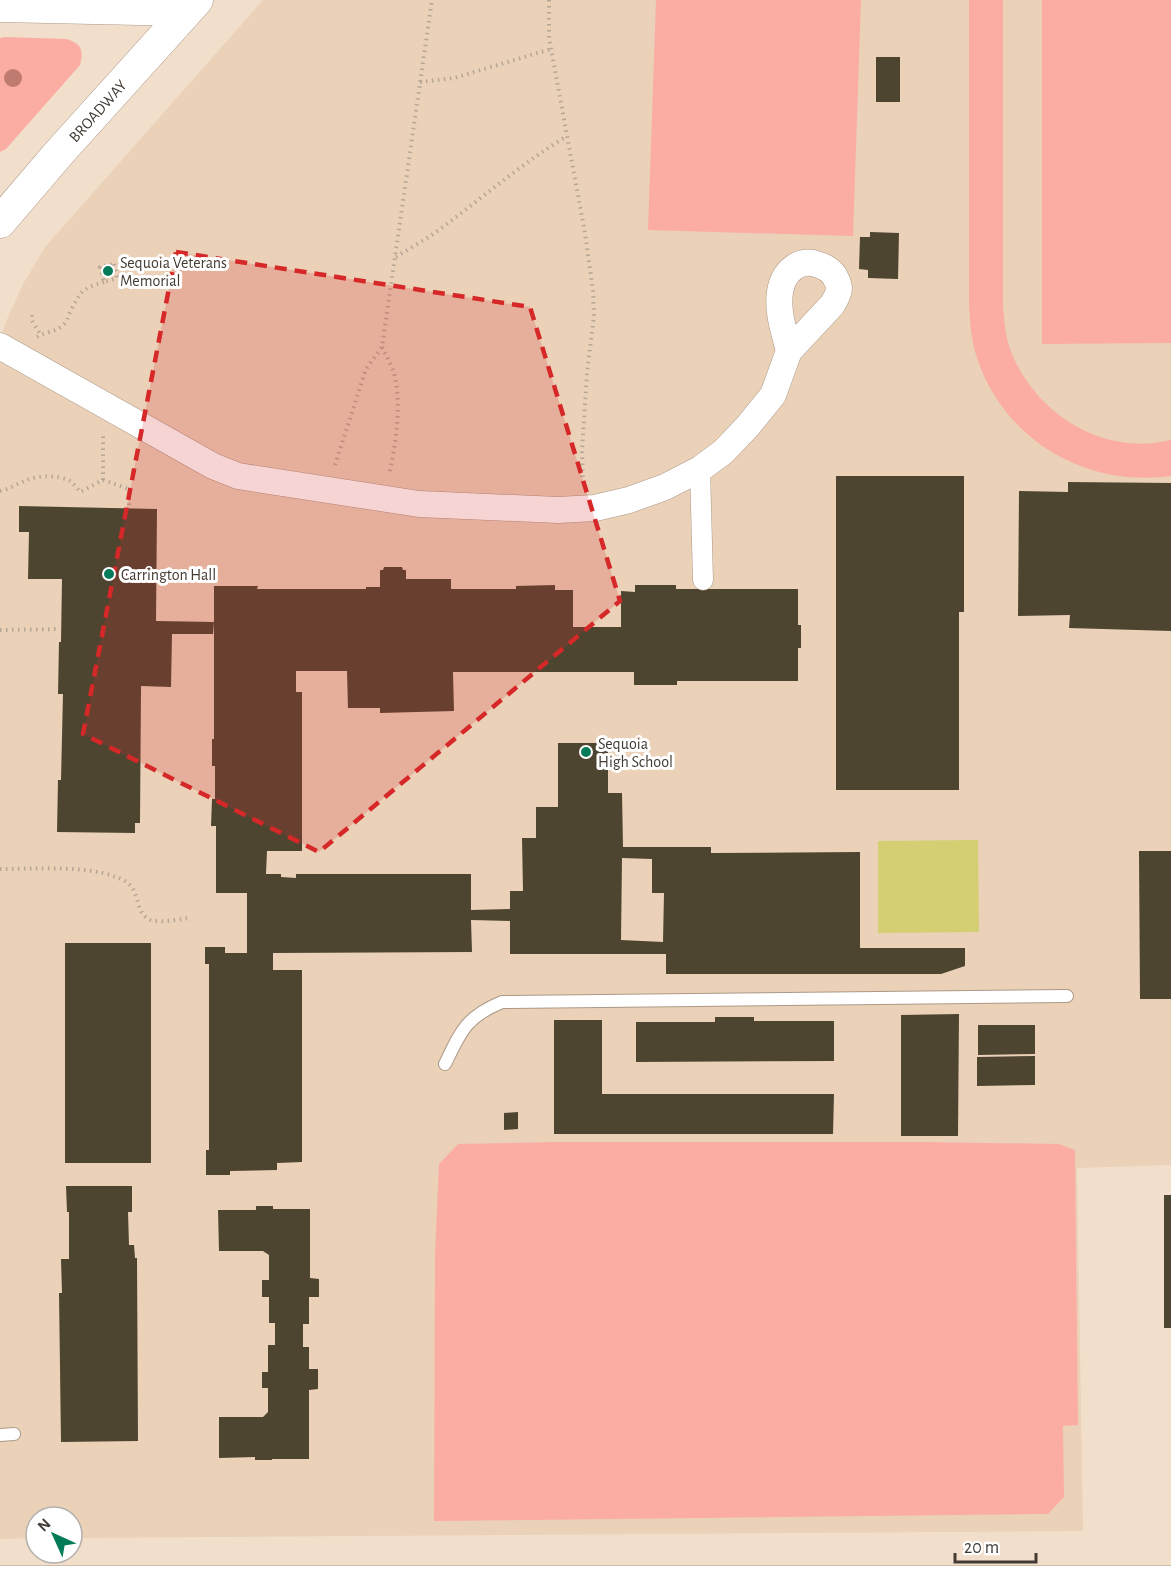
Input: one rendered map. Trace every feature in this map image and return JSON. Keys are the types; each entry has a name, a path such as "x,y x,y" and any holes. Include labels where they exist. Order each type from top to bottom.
{"street":[{"path":"0,9 192,6"},
{"name":"BROADWAY","path":"0,222 192,6"},
{"path":"0,346 213,466 238,476 431,505 558,510 595,508 628,500 665,487 700,469 723,452 747,428 773,395 789,351"},
{"path":"700,469 703,580"},
{"path":"0,1579 908,1584 1171,1579"}],"lane":[{"path":"445,1064 465,1026 488,1008 502,1002 1067,996"},
{"path":"0,1435 14,1434"}],"path":[{"path":"327,489 366,369 382,347 432,0"},
{"path":"549,0 549,38 591,266 593,291 594,316 587,373 582,451 583,509"},
{"path":"420,82 454,78 551,49"},
{"path":"395,258 437,231 512,172 567,136"},
{"path":"24,358 32,343 41,335 57,329 66,322 78,296 85,288 117,278 114,264 100,267 104,282"},
{"path":"32,315 32,321 41,335"},
{"path":"382,347 393,371 398,402 393,460 384,499"},
{"path":"103,432 103,480"},
{"path":"0,491 38,477 63,478 73,483 80,492 103,480 129,489 129,506"},
{"path":"0,630 60,629"},
{"path":"0,869 76,869 113,876 131,886 145,917 155,921 190,918"}],"highlighted area":[{"path":"176,252 530,307 620,601 319,852 83,734"}],"shaded area":[{"name":"Sequoia High School","path":"263,0 1171,0 1171,1165 1077,1168 1083,1531 84,1538 84,1505 24,1505 24,1538 0,1539 0,338 23,284 46,246"},
{"path":"656,0 861,0 853,236 648,230"},
{"path":"969,0 1003,0 1003,304 1010,349 1021,372 1036,393 1053,410 1074,425 1096,436 1120,442 1145,444 1171,440 1171,476 1139,478 1109,474 1079,466 1052,452 1028,435 1007,413 990,387 977,358 972,338 969,304"},
{"path":"1042,0 1171,0 1171,343 1042,344"},
{"path":"0,38 67,39 78,45 82,55 80,65 6,149 0,152"},
{"path":"978,840 979,932 878,933 878,841"},
{"path":"557,1142 1059,1144 1075,1150 1078,1425 1063,1426 1064,1497 1048,1514 434,1521 435,1254 439,1164 458,1144"}],"building":[{"path":"876,57 900,57 900,102 876,102"},
{"path":"870,232 899,233 898,279 868,278 868,270 859,269 860,237 870,237"},
{"path":"836,476 964,476 964,612 959,612 959,790 836,790"},
{"path":"1068,482 1171,483 1171,631 1069,628 1070,615 1018,616 1019,491 1068,492"},
{"path":"19,506 157,509 156,621 214,622 213,634 172,634 171,687 141,686 140,823 135,823 135,833 57,832 63,694 58,694 62,579 28,579 29,532 19,532"},
{"path":"384,567 402,567 406,570 406,579 451,579 451,589 516,589 516,586 555,585 555,590 573,590 573,627 621,627 621,591 635,592 635,585 676,585 676,589 798,589 798,625 801,625 801,648 798,648 798,681 677,681 677,685 634,685 634,672 453,672 454,711 380,713 380,708 348,708 347,671 296,671 296,692 302,692 302,851 267,851 266,874 281,874 281,877 296,878 296,874 471,874 471,910 510,909 510,891 523,891 522,838 536,838 536,807 558,807 558,743 608,743 608,793 622,793 623,847 711,847 711,853 860,852 860,948 965,948 965,966 941,974 666,974 666,954 510,954 510,921 471,920 472,952 273,953 273,970 302,970 302,1162 277,1163 277,1170 230,1171 230,1175 206,1175 206,1150 209,1150 209,964 205,964 205,947 225,947 225,953 247,953 247,893 216,893 216,826 211,826 212,799 215,799 215,766 212,766 214,586 258,586 257,589 366,589 366,587 380,587 380,570","holes":["622,858 652,859 652,893 664,893 663,942 621,940"]},
{"path":"1139,851 1171,851 1171,999 1140,999"},
{"path":"65,943 151,943 151,1163 65,1163"},
{"path":"959,1014 958,1136 901,1136 901,1015"},
{"path":"715,1017 754,1017 754,1021 834,1021 834,1061 636,1062 636,1022 715,1022"},
{"path":"554,1020 602,1020 602,1094 834,1094 833,1134 554,1134"},
{"path":"978,1025 1035,1025 1035,1054 978,1055"},
{"path":"1035,1056 1035,1085 977,1086 977,1057"},
{"path":"518,1112 518,1129 504,1130 504,1113"},
{"path":"66,1186 132,1186 132,1212 128,1212 129,1245 134,1245 135,1258 137,1258 138,1441 61,1442 59,1293 62,1293 61,1259 69,1259 69,1212 67,1212"},
{"path":"1164,1195 1171,1195 1171,1328 1164,1328"},
{"path":"256,1206 273,1206 273,1209 310,1209 310,1278 319,1279 319,1297 309,1297 309,1324 303,1324 303,1347 309,1347 309,1369 318,1369 318,1389 309,1390 309,1459 219,1458 219,1417 263,1417 268,1412 268,1388 262,1388 262,1372 268,1372 268,1345 275,1345 275,1323 269,1323 269,1297 262,1297 262,1280 269,1280 269,1255 263,1251 219,1251 218,1210 256,1210"}],"place":[{"name":"Sequoia Veterans Memorial","path":"108,271"},
{"name":"Carrington Hall","path":"109,574"},
{"name":"Sequoia High School","path":"586,752"}]}
